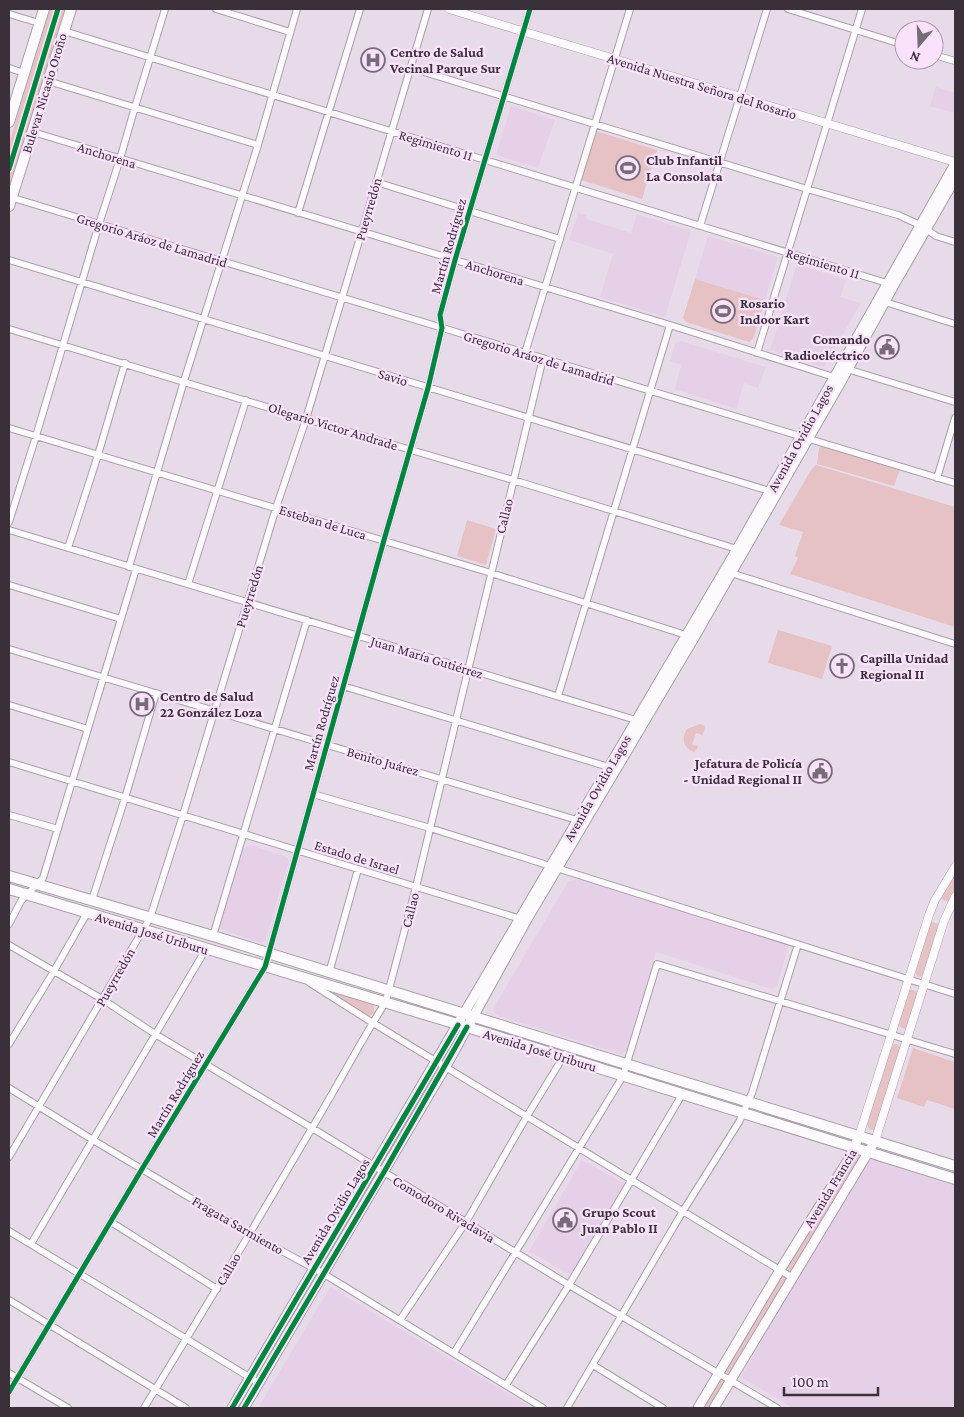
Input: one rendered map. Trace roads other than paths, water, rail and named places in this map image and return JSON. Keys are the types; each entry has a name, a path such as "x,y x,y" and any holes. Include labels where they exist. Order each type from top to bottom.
{"main road":[{"name":"Bulevar Nicasio Oroño","path":"9,122 44,9"},
{"name":"Bulevar Nicasio Oroño","path":"10,200 71,9"},
{"name":"Avenida Ovidio Lagos","path":"244,1408 446,1066 468,1016 774,492 923,227 955,163"},
{"name":"Avenida Ovidio Lagos","path":"923,227 955,179"},
{"name":"Avenida Ovidio Lagos","path":"838,378 848,369 881,301"},
{"name":"Avenida Ovidio Lagos","path":"690,637 731,573 740,550"},
{"name":"Avenida José Uriburu","path":"9,876 213,936 955,1166"},
{"name":"Avenida José Uriburu","path":"9,889 305,980 463,1026 955,1179"},
{"name":"Avenida Ovidio Lagos","path":"232,1408 437,1061 463,1026"},
{"name":"Avenida Francia","path":"698,1408 850,1157 859,1136"},
{"name":"Avenida Francia","path":"714,1408 874,1141"}],"street":[{"path":"9,522 164,9"},
{"path":"216,9 290,32"},
{"path":"9,924 21,901 43,878 121,618 184,381 258,145 297,9"},
{"path":"298,213 360,9"},
{"name":"Pueyrredón","path":"9,1157 150,918 184,815 276,508 306,419 428,9"},
{"name":"Avenida Nuestra Señora del Rosario","path":"449,9 955,163"},
{"name":"Martín Rodríguez","path":"9,1392 265,967 428,388 442,328 440,315 455,260 530,9"},
{"path":"525,353 630,9"},
{"path":"700,226 767,9"},
{"path":"788,9 894,42"},
{"path":"757,353 862,9"},
{"path":"9,14 39,23"},
{"name":"Regimiento 11","path":"64,31 891,284"},
{"path":"9,68 24,72"},
{"path":"411,68 719,163 898,215 923,227 936,236 955,242"},
{"path":"48,81 258,145"},
{"name":"Anchorena","path":"33,132 670,325 838,378"},
{"path":"376,182 560,239"},
{"name":"Gregorio Aráoz de Lamadrid","path":"10,200 99,224 342,297 955,484"},
{"name":"Savio","path":"9,260 774,492"},
{"path":"881,301 955,324"},
{"path":"558,696 670,325"},
{"name":"Olegario Victor Andrade","path":"9,329 740,550"},
{"name":"Callao","path":"144,1408 217,1290 384,1003 389,991 416,887 543,358"},
{"path":"68,548 125,364"},
{"path":"848,369 955,402"},
{"path":"188,584 246,400"},
{"path":"937,478 955,418"},
{"name":"Esteban de Luca","path":"9,428 384,540 690,637"},
{"name":"Juan María Gutiérrez","path":"9,530 640,721"},
{"path":"731,573 955,644"},
{"path":"9,585 121,618"},
{"path":"213,936 307,620"},
{"name":"Benito Juárez","path":"9,649 581,821"},
{"path":"344,686 612,768"},
{"path":"92,900 126,798 156,693"},
{"path":"9,705 88,729"},
{"name":"Estado de Israel","path":"9,762 523,920"},
{"path":"313,794 430,828 955,994"},
{"path":"9,815 58,829"},
{"name":"Avenida Francia","path":"859,1136 932,908 944,883 955,867"},
{"path":"329,973 358,869"},
{"name":"Avenida Francia","path":"874,1141 946,914 955,897"},
{"path":"9,1044 87,913"},
{"path":"566,1408 743,1114 752,1093 798,944"},
{"name":"Comodoro Rivadavia","path":"9,945 102,999 155,1034 516,1253 777,1408"},
{"path":"31,1244 206,950"},
{"path":"454,1353 623,1076 657,964 955,1054"},
{"path":"305,980 372,1023 446,1066 793,1278"},
{"path":"400,1320 466,1222 569,1047"},
{"path":"506,1385 683,1095 687,1083"},
{"name":"Fragata Sarmiento","path":"9,1088 249,1233 314,1268 543,1408"},
{"path":"111,1222 217,1290"},
{"path":"9,1230 259,1383"},
{"path":"9,1300 186,1408"},
{"path":"593,1365 663,1408"},
{"path":"9,1373 68,1408"}],"place":[{"name":"Centro de Salud Vecinal Parque Sur","path":"373,60"},
{"name":"Club Infantil La Consolata","path":"628,168"},
{"name":"Rosario Indoor Kart","path":"723,311"},
{"name":"Comando Radioeléctrico","path":"887,347"},
{"name":"Capilla Unidad Regional II","path":"842,666"},
{"name":"Centro de Salud 22 González Loza","path":"142,704"},
{"name":"Jefatura de Policía - Unidad Regional II","path":"820,771"},
{"name":"Grupo Scout Juan Pablo II","path":"565,1220"}]}
